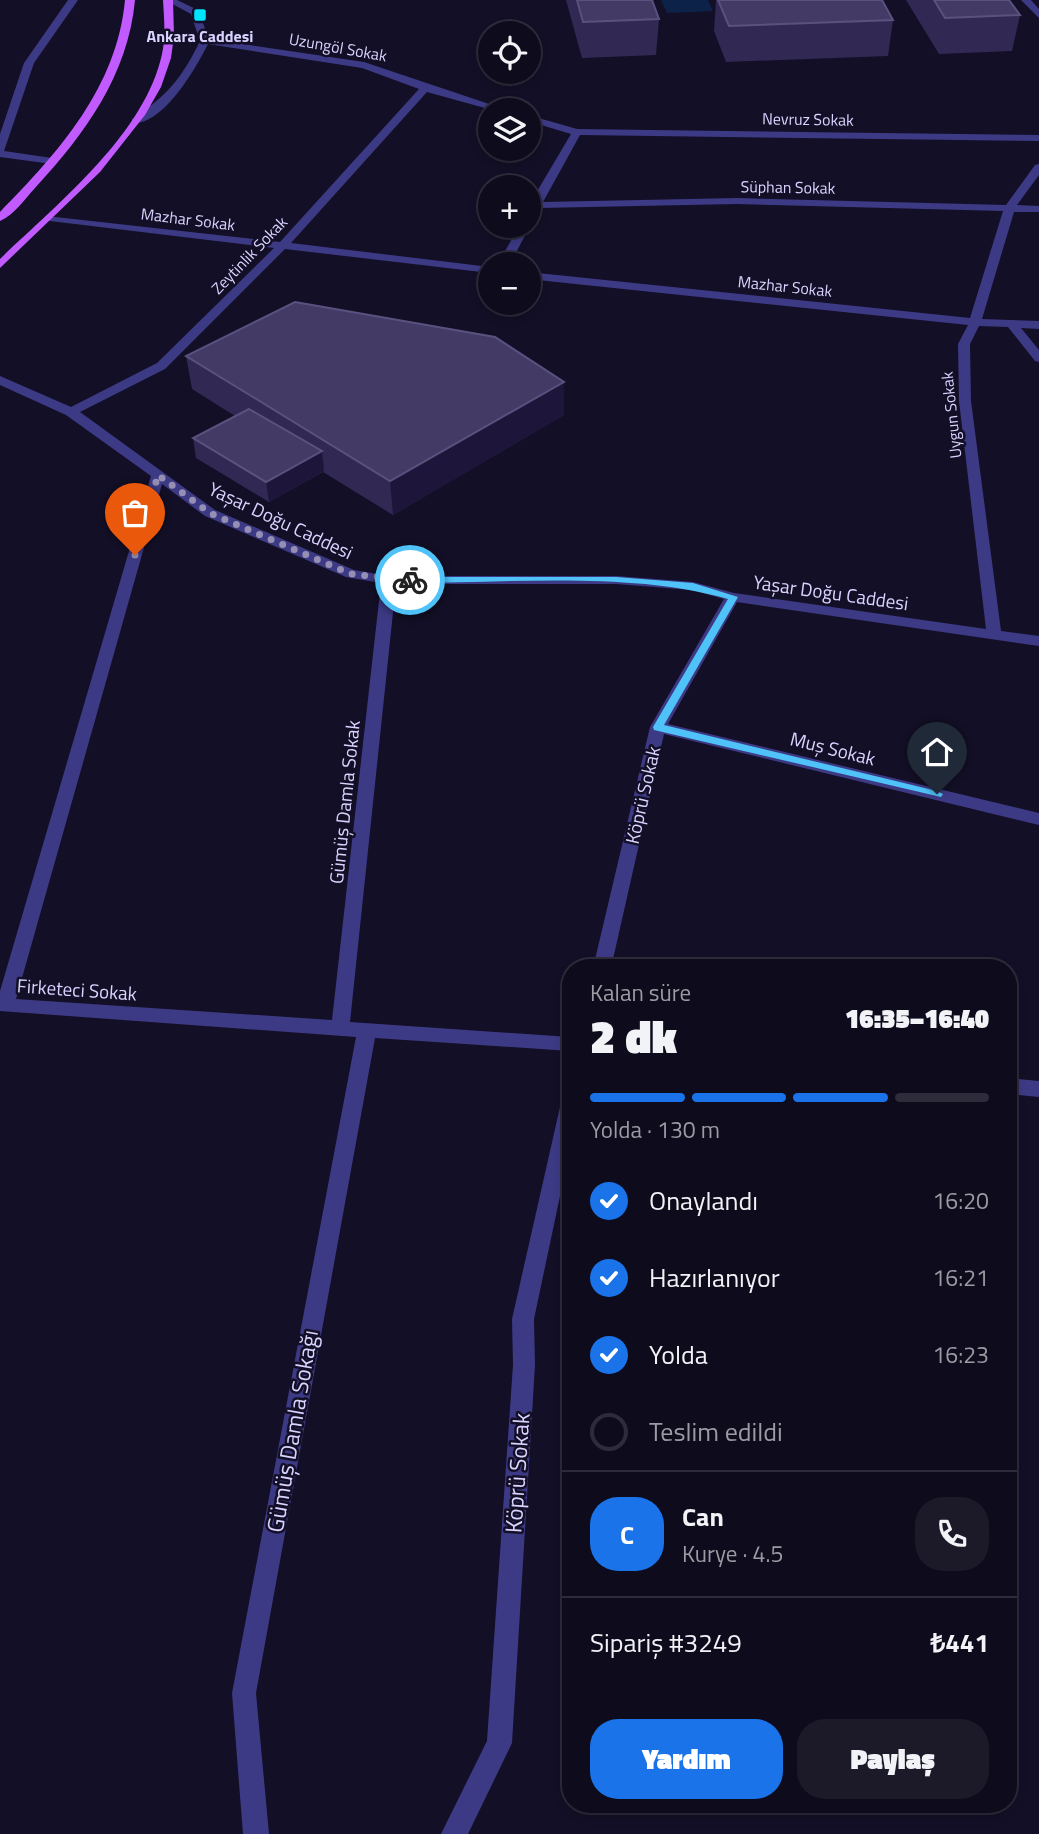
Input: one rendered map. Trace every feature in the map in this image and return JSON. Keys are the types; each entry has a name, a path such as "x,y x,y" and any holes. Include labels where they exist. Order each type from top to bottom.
{"main road":[{"path":"0,218 52,161 89,113 111,73 128,27 130,0"},
{"path":"0,265 50,218 136,121 165,61 171,25 169,0"}],"street":[{"path":"52,161 0,152 29,63 73,0"},
{"path":"136,121 168,101 183,85 205,41 195,12 169,0"},
{"path":"1026,0 1039,15"},
{"name":"Uzungöl Sokak","path":"205,41 364,65 425,88 478,103"},
{"name":"Zeytinlik Sokak","path":"71,412 160,366 281,247 425,88"},
{"path":"541,122 577,132 541,195"},
{"name":"Nevruz Sokak","path":"577,132 1039,138"},
{"name":"Uygun Sokak","path":"994,634 963,379 964,344 975,321 1009,209 1039,167"},
{"name":"Süphan Sokak","path":"541,205 737,201 1039,209"},
{"name":"Mazhar Sokak","path":"50,218 478,269"},
{"name":"Mazhar Sokak","path":"541,276 975,321 1039,325"},
{"path":"1012,324 1039,358"},
{"name":"Yaşar Doğu Caddesi","path":"0,380 71,412 210,513 351,574 390,580 616,580 693,586 733,597 1039,641"},
{"name":"Firketeci Sokak","path":"158,475 2,1009 562,1043"},
{"name":"Gümüş Damla Sokak","path":"340,1028 390,580"},
{"name":"Köprü Sokak","path":"604,959 658,727 733,597"},
{"name":"Muş Sokak","path":"658,727 1039,819"},
{"name":"Gümüş Damla Sokağı","path":"256,1834 244,1693 367,1030"},
{"path":"1017,1087 1039,1090"},
{"name":"Köprü Sokak","path":"454,1834 499,1743 524,1365 523,1319 562,1143"}],"water":[{"path":"661,0 708,0 713,11 667,13"}],"building":[{"path":"577,0 652,0 659,19 583,22"},
{"path":"718,0 882,0 893,20 729,26"},
{"path":"934,0 1009,0 1020,15 945,18"},
{"path":"295,302 495,337 564,382 390,481 186,356"},
{"path":"249,409 322,451 266,482 193,438"}],"way so far":[{"path":"135,555 158,475 210,513 351,574 410,580"}],"place":[{"name":"Ankara Caddesi","path":"200,15"}],"route":[{"path":"410,580 616,580 693,586 733,597 658,727 937,794"}]}
